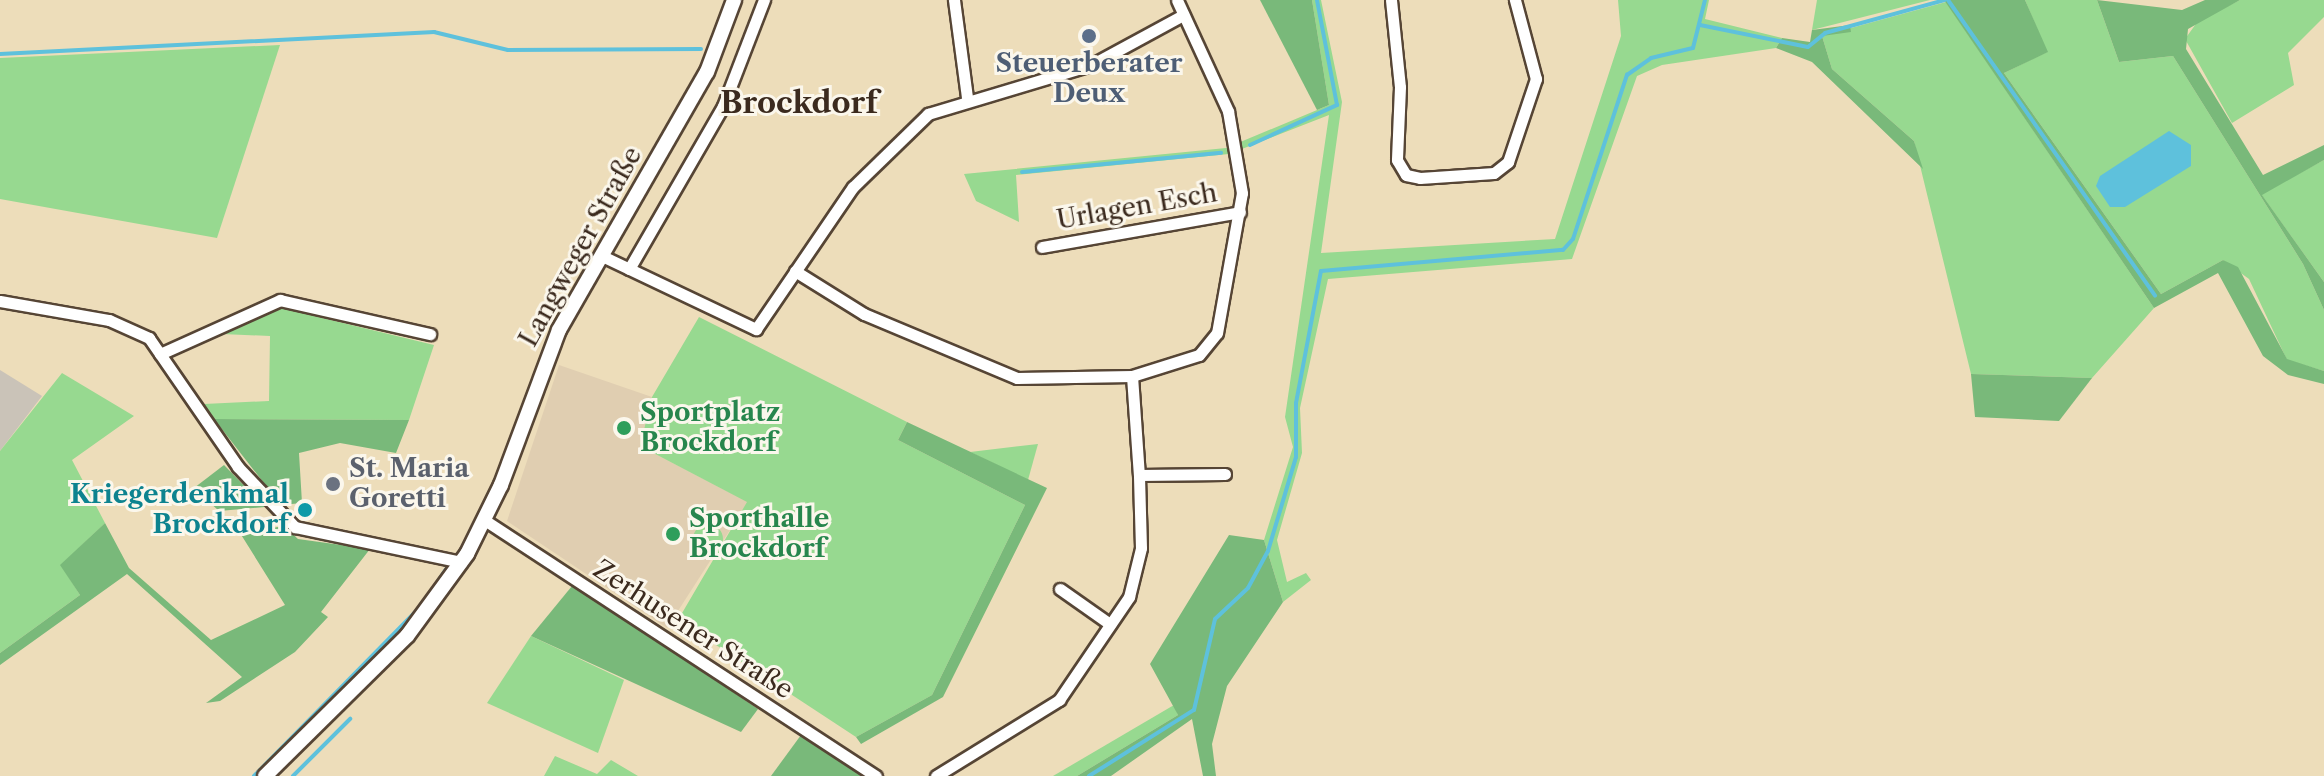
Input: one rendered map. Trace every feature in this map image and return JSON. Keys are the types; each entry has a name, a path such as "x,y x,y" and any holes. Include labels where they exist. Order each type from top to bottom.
{"street":[{"name":"Langweger Straße","path":"265,776 407,636 461,562 486,521 543,366 600,255 707,72 734,0"},
{"path":"629,269 723,106 764,0"},
{"path":"954,0 967,97"},
{"name":"Urlagen Esch","path":"795,271 941,349 1017,378 1132,376 1188,361 1209,345 1240,212 1238,151 1228,111 1177,0"},
{"path":"1391,0 1400,87 1397,160 1406,175 1420,178 1494,173 1508,162 1536,79 1515,0"},
{"path":"600,255 756,329 876,159 928,114 967,97 1091,65 1183,15"},
{"name":"Urlagen Esch","path":"1042,247 1240,212"},
{"path":"160,354 280,300 430,334"},
{"path":"0,301 133,327 160,354 238,467 295,527 461,562"},
{"path":"936,776 1059,700 1136,583 1139,475 1132,376"},
{"path":"1139,475 1225,474"},
{"name":"Zerhusener Straße","path":"486,521 876,776"},
{"path":"1060,589 1110,624"}],"shaded area":[{"path":"559,365 652,397 640,446 748,502 667,628 507,521"},
{"path":"0,370 42,396 0,451"}],"green space":[{"path":"1260,0 1312,0 1329,105 1317,110"},
{"path":"1312,0 1321,0 1342,102 1321,253 1555,239 1621,36 1618,0 1709,0 1705,19 1782,38 1776,48 1662,65 1637,76 1572,259 1328,279 1300,408 1302,453 1277,540 1287,582 1306,573 1311,580 1283,602 1264,540 1293,447 1285,417 1329,115 1229,154 1016,175 1019,222 976,201 964,174 1226,148 1329,105"},
{"path":"1817,0 1930,0 1812,30"},
{"path":"1944,0 2025,0 2048,52 2004,73 2161,294 2223,260 2238,267 2287,359 2324,371 2324,384 2288,375 2263,356 2218,273 2154,308"},
{"path":"2025,0 2097,0 2119,62 2173,56 2303,264 2324,310 2324,371 2287,360 2249,279 2223,260 2161,294 2004,73 2047,52"},
{"path":"2097,0 2182,10 2205,0 2240,0 2188,29 2186,49 2263,175 2324,145 2324,160 2262,195 2324,282 2324,310 2303,264 2173,56 2119,62"},
{"path":"2240,0 2324,0 2324,17 2288,53 2294,85 2232,123 2185,39 2198,21"},
{"path":"1946,2 2154,308 2092,378 1971,374 1914,141 1832,69 1822,36"},
{"path":"1850,25 1851,32 1822,36 1832,69 1914,141 1923,169 1812,62 1776,48 1782,38 1810,42 1812,30"},
{"path":"280,45 217,238 0,199 0,58"},
{"path":"2324,160 2324,282 2261,194"},
{"path":"281,308 434,345 409,420 214,419 204,404 269,401 270,336 222,334"},
{"path":"699,317 907,422 898,440 1025,505 932,695 856,737 678,620 747,502 640,446 652,397"},
{"path":"62,373 134,416 72,460 105,523 61,565 80,595 0,653 0,451"},
{"path":"1971,374 2092,378 2059,421 1975,417"},
{"path":"214,419 409,420 396,453 340,443 299,453 302,503 281,505"},
{"path":"907,422 1047,488 943,697 861,744 856,737 932,695 1025,505 898,440"},
{"path":"1038,444 1028,480 970,452"},
{"path":"224,465 265,507 219,511 194,488"},
{"path":"105,523 129,568 211,640 285,605 240,533 284,526 298,539 370,549 321,612 328,617 295,652 220,701 206,703 242,677 127,574 0,665 0,653 80,595 60,565"},
{"path":"708,524 719,528 723,539 719,550 708,554 697,550 693,539 697,528"},
{"path":"1229,535 1264,540 1283,602 1227,686 1212,744 1216,776 1203,776 1192,719 1111,776 1077,776 1178,715 1150,664"},
{"path":"572,586 758,709 741,732 531,636"},
{"path":"531,636 624,680 598,753 487,703"},
{"path":"1174,705 1178,715 1077,776 1053,776"},
{"path":"801,735 865,776 771,776"},
{"path":"555,756 597,774 611,760 638,776 544,776"}],"water":[{"path":"2169,131 2191,145 2191,166 2125,207 2110,207 2096,186 2100,176"}],"waterway":[{"path":"1250,145 1337,105 1317,0"},
{"path":"1089,776 1194,710 1215,619 1248,588 1268,551 1296,457 1296,403 1321,271 1563,250 1573,239 1627,75 1651,58 1693,48 1705,0"},
{"path":"1700,25 1808,47 1825,33 1945,0"},
{"path":"1948,0 2155,296"},
{"path":"0,54 434,32 508,50 701,49"},
{"path":"1022,172 1221,153"},
{"path":"432,590 446,569"},
{"path":"254,776 417,610"},
{"path":"293,776 350,719"}],"place":[{"name":"Steuerberater Deux","path":"1089,36"},
{"name":"Sportplatz Brockdorf","path":"624,428"},
{"name":"St. Maria Goretti","path":"333,484"},
{"name":"Kriegerdenkmal Brockdorf","path":"305,510"},
{"name":"Sporthalle Brockdorf","path":"673,534"}],"district":[{"name":"Brockdorf","path":"799,103"}]}
